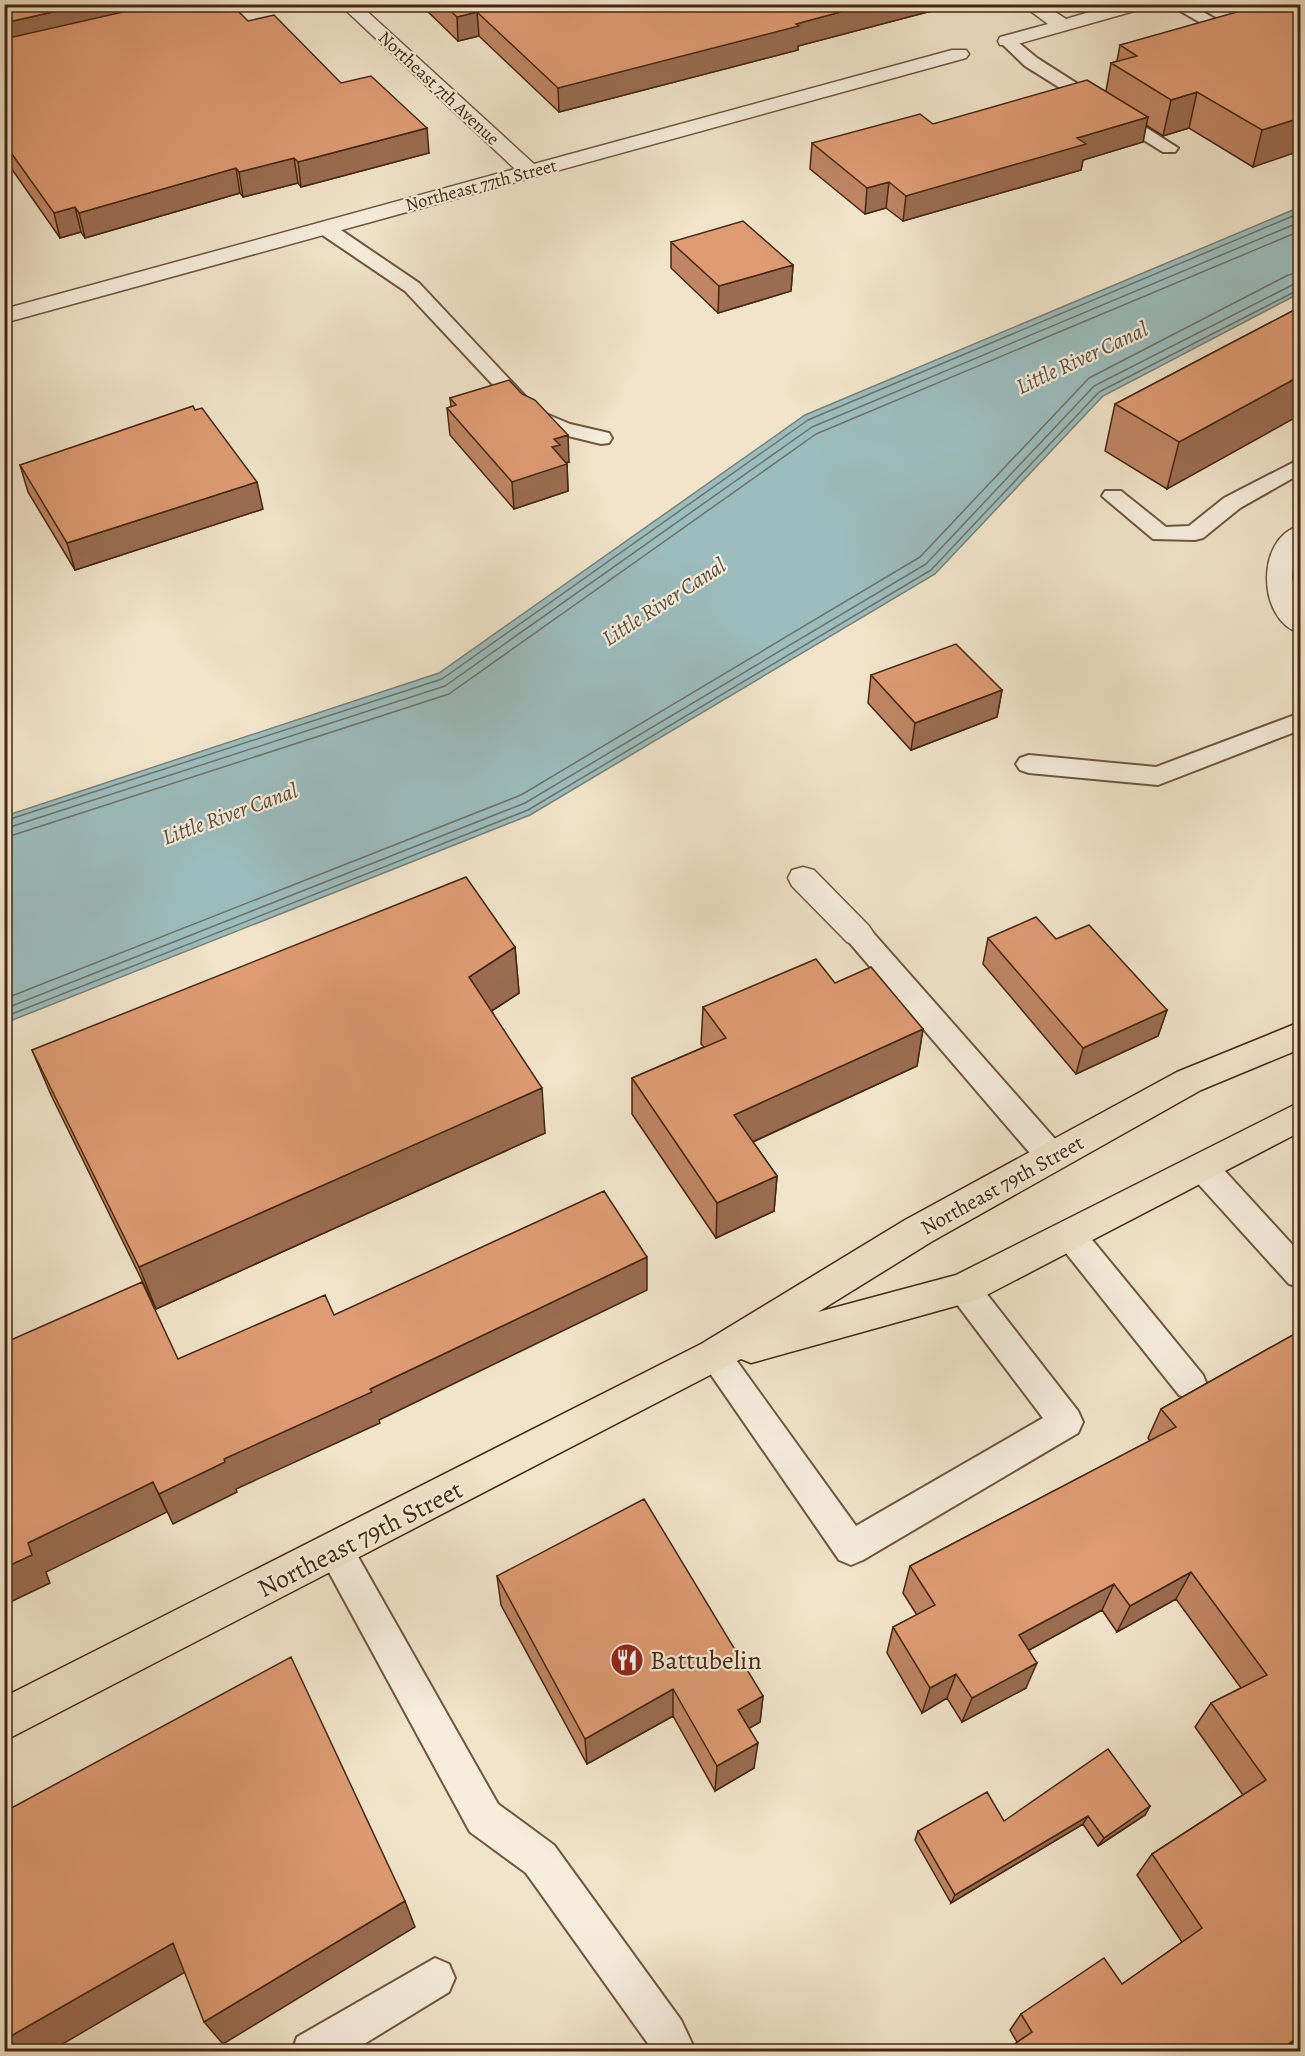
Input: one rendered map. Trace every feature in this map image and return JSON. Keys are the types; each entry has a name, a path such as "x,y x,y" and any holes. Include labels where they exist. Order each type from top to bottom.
{"main road":[{"name":"Northeast 79th Street","path":"4,1720 714,1356 918,1231 1189,1081 1300,1035"},
{"name":"Northeast 79th Street","path":"714,1356 964,1289 1203,1168 1300,1116"}],"street":[{"name":"Northeast 7th Avenue","path":"348,4 530,171"},
{"path":"1030,4 1063,25"},
{"path":"1007,41 1138,4"},
{"name":"Northeast 77th Street","path":"4,316 959,54"},
{"path":"1300,534 1286,549 1278,572 1279,591 1300,624"},
{"path":"803,878 858,934"}],"lane":[{"path":"1176,4 1231,35 1300,15"},
{"path":"1007,41 1031,62 1169,147"},
{"path":"325,228 412,287 532,415 563,429 601,438"},
{"path":"1113,496 1161,534 1195,533 1233,503 1300,465"},
{"path":"1029,764 1158,776 1300,721"},
{"path":"858,934 1052,1156"},
{"path":"1203,1168 1300,1274"},
{"path":"1069,1234 1191,1385"},
{"path":"714,1356 851,1548 1066,1422 964,1289"},
{"path":"336,1551 484,1818 540,1859 667,2034 676,2052"},
{"path":"312,2052 435,1978"}],"water":[{"name":"Little River Canal","path":"1300,207 1300,293 1103,396 935,574 530,815 5,1023 5,816 439,673 805,415"}],"building":[{"path":"4,4 88,4 4,23"},
{"path":"158,4 231,4 248,21 274,15 341,83 371,76 427,128 298,162 294,158 239,172 236,168 79,213 75,207 54,213 4,143 4,39"},
{"path":"443,4 870,4 796,24 799,26 558,88 477,12 457,17"},
{"path":"1265,4 1300,4 1300,118 1262,130 1197,92 1171,100 1111,63 1137,56 1120,45"},
{"path":"1087,80 1148,117 1077,138 1086,144 906,196 889,182 867,188 812,143 920,114 933,124"},
{"path":"743,221 793,265 719,286 671,242"},
{"path":"1300,307 1300,376 1179,442 1115,404"},
{"path":"509,380 522,394 535,400 568,435 554,439 560,445 552,447 567,464 512,482 447,408 456,405 450,398"},
{"path":"193,406 195,410 202,408 257,482 67,543 20,465"},
{"path":"956,644 1002,690 915,723 871,675"},
{"path":"466,877 515,947 469,977 542,1088 139,1267 32,1050"},
{"path":"1036,917 1056,939 1089,925 1167,1010 1083,1048 988,938"},
{"path":"816,959 835,983 871,967 923,1029 734,1115 777,1176 717,1203 632,1078 726,1038 703,1007"},
{"path":"604,1191 647,1257 370,1389 372,1392 224,1459 225,1462 159,1494 153,1482 28,1543 32,1555 4,1568 4,1343 142,1282 178,1359 325,1295 334,1315"},
{"path":"1300,1331 1300,2035 1278,2052 1003,2052 1032,2032 1021,2014 1104,1958 1122,1984 1202,1928 1152,1854 1266,1780 1211,1703 1267,1675 1191,1572 1130,1606 1114,1584 1019,1635 1037,1663 972,1698 956,1674 930,1688 893,1627 935,1605 910,1566 1176,1427 1161,1409"},
{"name":"Battubelin","path":"644,1499 763,1696 738,1710 758,1743 717,1766 673,1689 585,1739 497,1576"},
{"path":"291,1657 405,1901 204,2022 173,1943 4,2040 4,1812"},
{"path":"1108,1749 1150,1806 1104,1838 1088,1816 955,1895 918,1831 987,1792 1004,1821"}],"place":[{"name":"Battubelin","path":"627,1660"}]}
